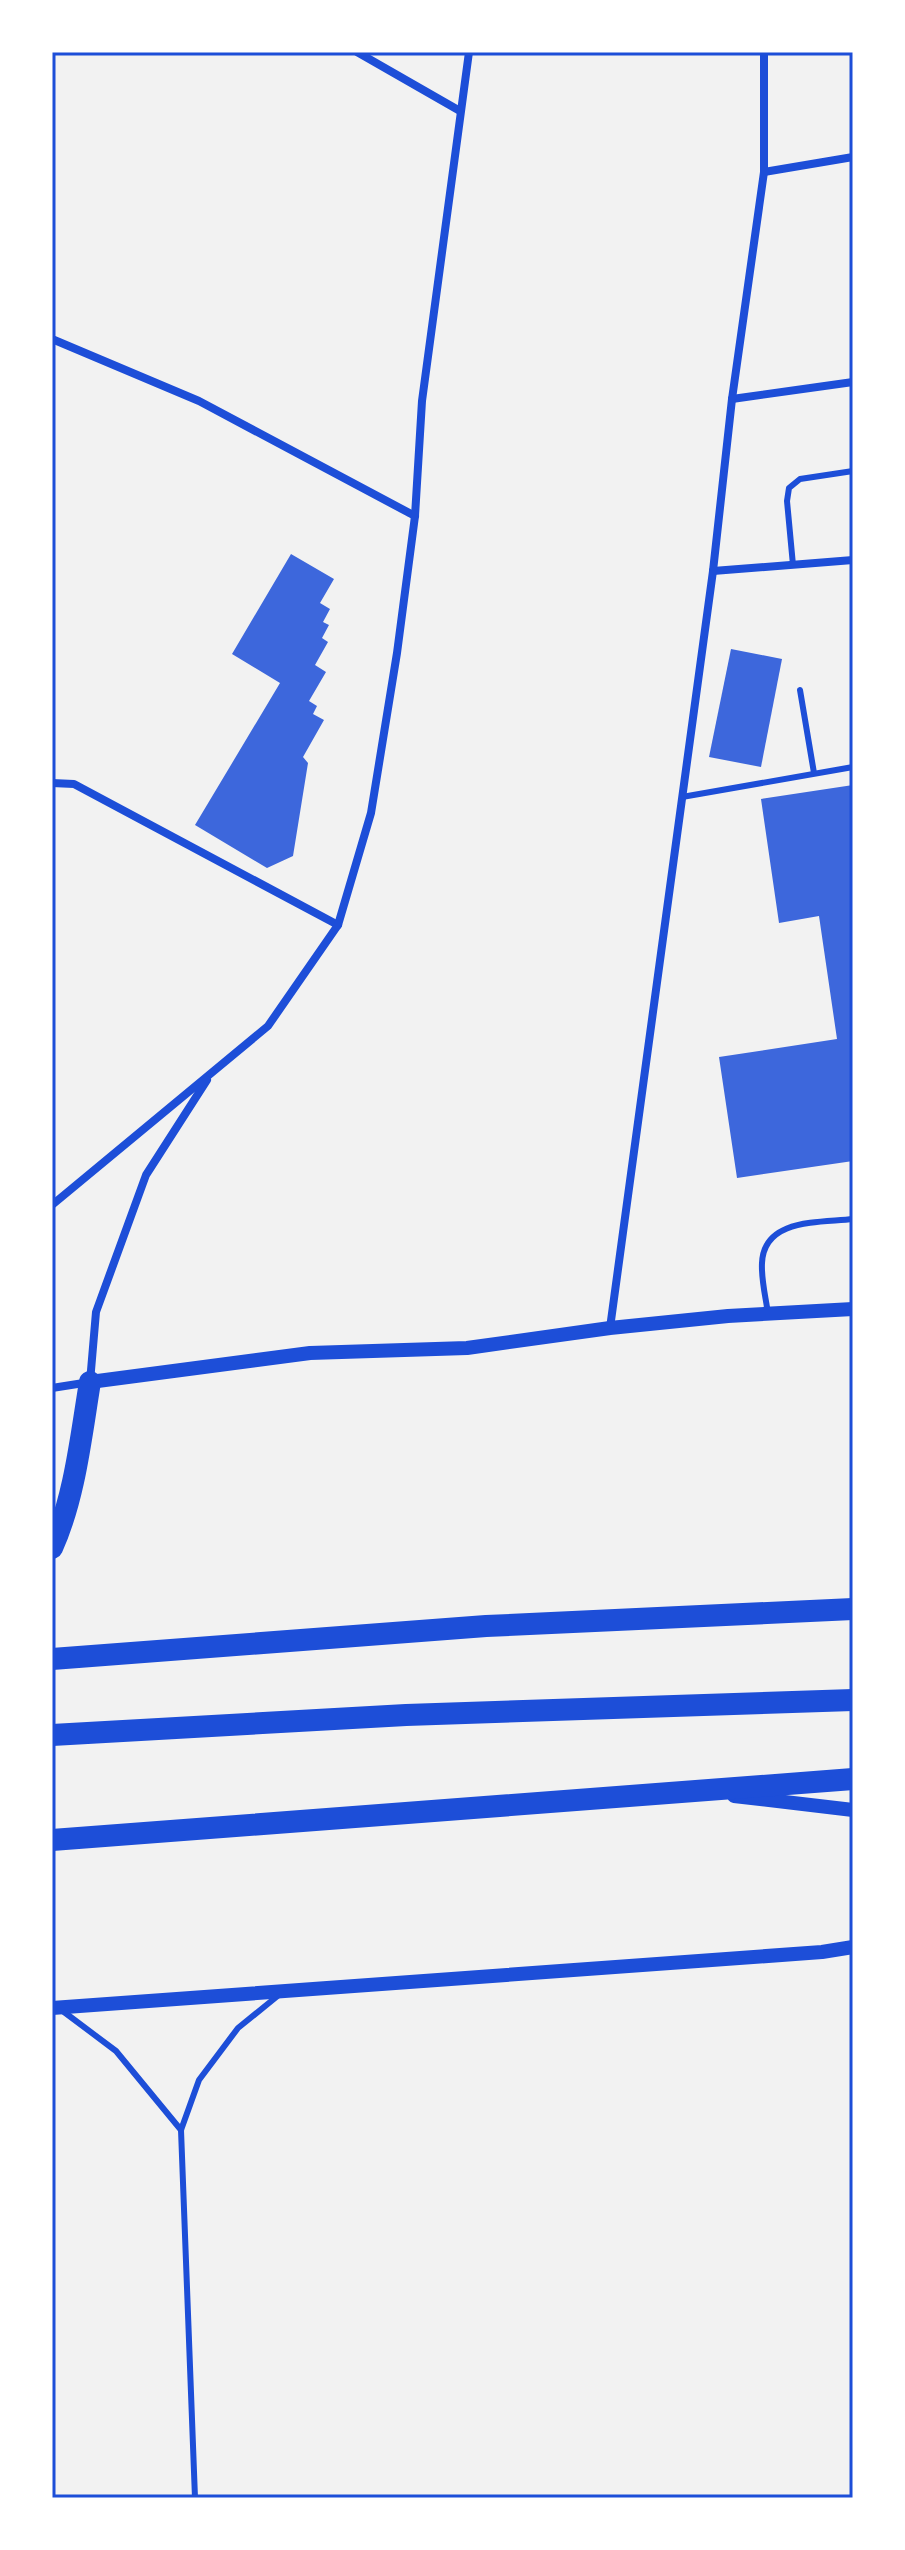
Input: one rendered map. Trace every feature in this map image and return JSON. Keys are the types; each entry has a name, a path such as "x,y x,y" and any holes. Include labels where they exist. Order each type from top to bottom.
{"highway":[{"path":"52,1548 59,1534 76,1465 90,1382"},
{"path":"52,1659 412,1631 853,1609"},
{"path":"52,1735 406,1715 853,1700"},
{"path":"52,1840 853,1779"}],"street":[{"path":"357,52 460,111"},
{"path":"52,1205 268,1026 338,925 371,813 397,653 415,516 422,401 469,52"},
{"path":"610,1328 764,172 764,52"},
{"path":"764,172 853,157"},
{"path":"52,339 199,401 415,516"},
{"path":"732,399 853,382"},
{"path":"713,571 853,560"},
{"path":"52,783 74,784 338,925"},
{"path":"90,1382 96,1312 146,1175 212,1072"},
{"path":"52,1388 310,1353 467,1348 610,1328 853,1309"},
{"path":"694,1791 853,1810"},
{"path":"55,2008 822,1952 853,1947"}],"lane":[{"path":"793,565 787,501 789,488 800,479 853,471"},
{"path":"800,690 814,773"},
{"path":"682,797 853,767"},
{"path":"768,1314 762,1263 767,1244 782,1228 853,1219"},
{"path":"195,2498 181,2130 199,2080 238,2028 281,1993"},
{"path":"55,2008 116,2051 181,2130"}],"building":[{"path":"291,554 334,579 320,603 330,609 323,622 329,625 322,638 328,642 315,665 326,672 309,701 317,706 313,714 324,720 303,757 308,763 293,856 267,868 195,825 280,683 232,654"},
{"path":"731,649 782,659 761,767 709,757"},
{"path":"853,785 853,1161 737,1178 719,1057 837,1039 819,916 779,923 761,799"}]}
